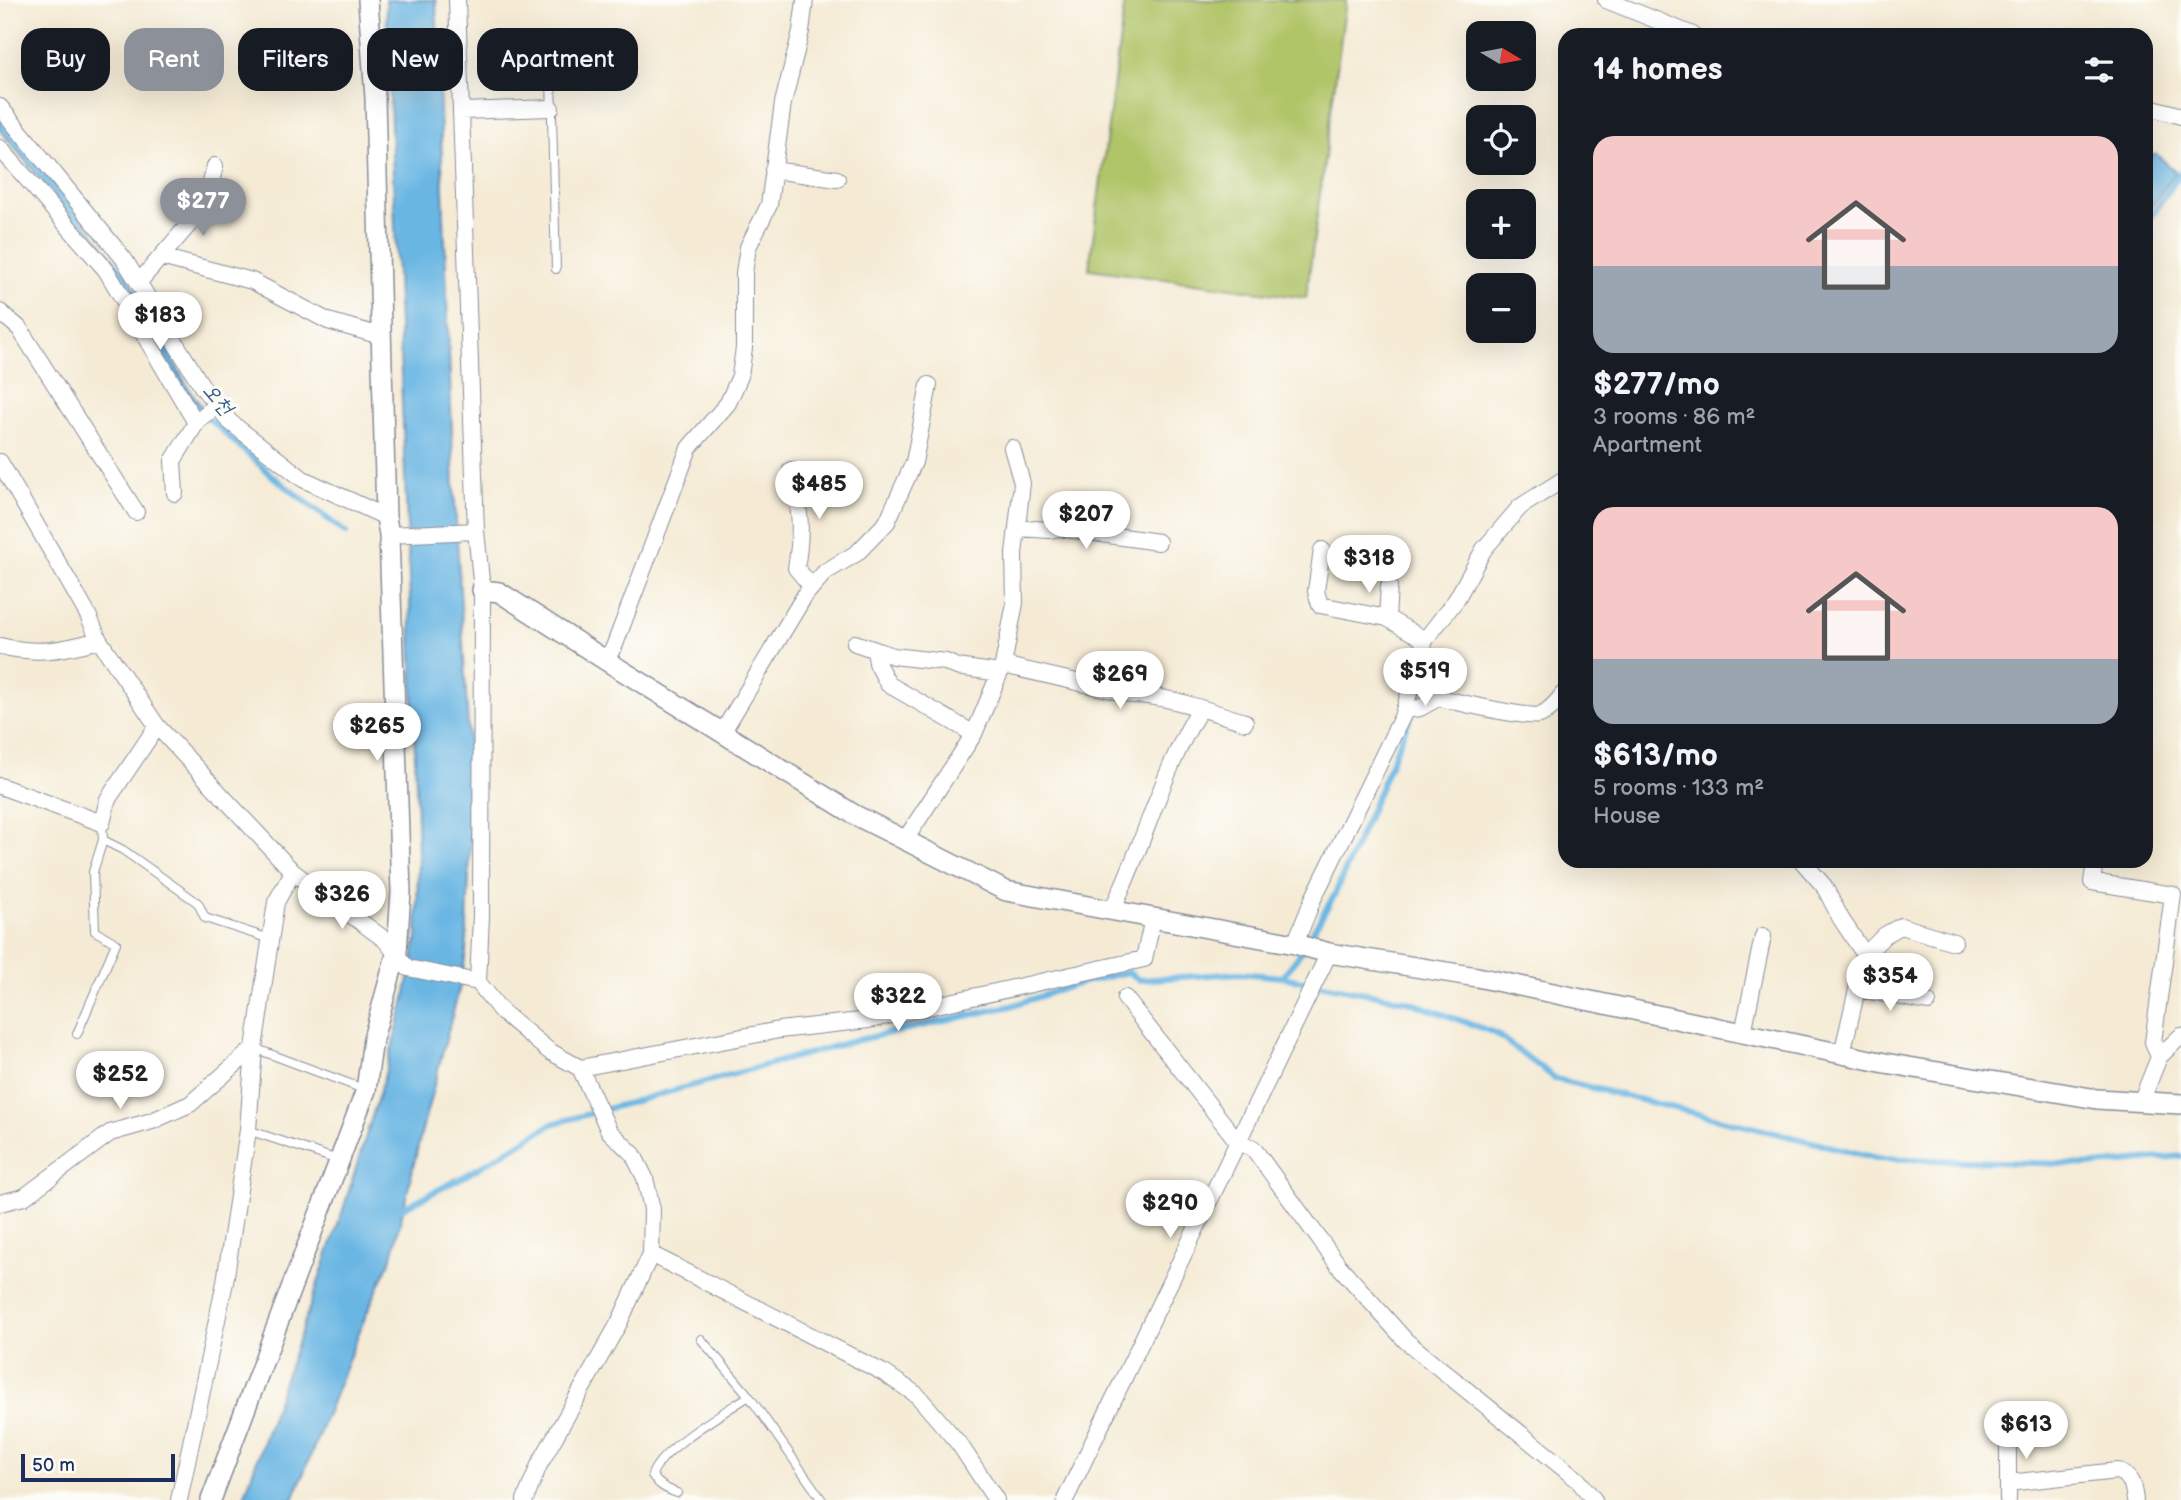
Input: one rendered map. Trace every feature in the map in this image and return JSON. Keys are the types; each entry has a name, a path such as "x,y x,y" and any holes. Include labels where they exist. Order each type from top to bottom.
{"street":[{"path":"211,1500 366,1090 373,1039 397,951 401,892 393,529 381,336 375,98 368,0"},
{"path":"457,0 476,531 482,590 481,916 473,981"},
{"path":"605,660 614,647 689,448 728,403 740,376 744,348 744,273 748,247 769,205 783,103 801,31 805,0"},
{"path":"1606,0 1676,28"},
{"path":"0,107 124,259 203,388 205,415 173,461 175,493"},
{"path":"461,111 551,108"},
{"path":"2153,108 2181,116"},
{"path":"0,148 106,270 205,415 230,422 303,479 393,529 476,531"},
{"path":"139,282 205,206 215,166"},
{"path":"774,170 837,179"},
{"path":"161,257 252,281 328,321 381,336"},
{"path":"0,312 19,328 136,512"},
{"path":"722,733 805,595 825,572 858,552 887,522 914,462 929,385"},
{"path":"905,841 974,734 1001,669 1015,603 1014,554 1022,483 1012,448"},
{"path":"0,462 88,615 99,640 158,726 293,872 384,939 397,951 408,968 473,981 501,1011 583,1075 609,1131 633,1154 645,1178 652,1209 651,1254 618,1323 538,1465 525,1500"},
{"path":"791,470 801,514 802,536 796,568 812,587"},
{"path":"1301,945 1313,899 1412,709 1425,640 1456,600 1484,549 1520,507 1558,483"},
{"path":"1017,528 1059,528 1158,542"},
{"path":"1322,550 1316,592 1320,605 1387,618 1425,640"},
{"path":"1387,618 1390,585"},
{"path":"482,590 499,592 855,815 1006,891 1301,945 1325,962 1477,977 1843,1054 2097,1099 2181,1104"},
{"path":"0,646 17,650 61,650 99,640"},
{"path":"855,643 892,656 946,662 957,667 1001,669 1133,695 1151,695 1190,704 1245,722"},
{"path":"875,650 877,663 888,684 974,734"},
{"path":"1412,709 1437,698 1539,716 1558,700"},
{"path":"1112,910 1167,778 1200,709"},
{"path":"0,786 102,823 108,799 158,726"},
{"path":"1808,868 1824,886 1841,919 1865,955"},
{"path":"2094,868 2092,882 2173,895 2153,1042 2159,1057"},
{"path":"179,1500 225,1282 248,1130 254,1048 276,902 293,872"},
{"path":"583,1075 779,1030 869,1020 1144,959 1153,918"},
{"path":"1843,1054 1865,955 1885,935 1901,926 1954,942"},
{"path":"1743,1033 1763,936"},
{"path":"1065,1500 1325,962"},
{"path":"1858,989 1928,1002"},
{"path":"1125,998 1238,1142 1253,1148 1339,1266 1406,1341 1578,1480 1594,1500"},
{"path":"2141,1102 2159,1057 2181,1036"},
{"path":"0,1203 24,1196 110,1133 152,1121 190,1104 254,1048"},
{"path":"651,1254 884,1373 917,1395 960,1445 996,1500"},
{"path":"2008,1422 2008,1500"},
{"path":"2008,1483 2117,1471 2128,1475 2134,1485 2135,1500"}],"lane":[{"path":"551,91 556,269"},
{"path":"77,1034 116,943 95,931 93,872 103,840 102,823"},
{"path":"103,840 123,850 198,903 205,918 270,939"},
{"path":"254,1048 366,1090"},
{"path":"248,1130 340,1160"},
{"path":"701,1339 748,1396 822,1500"},
{"path":"677,1493 665,1489 656,1481 652,1475 655,1467 668,1452 748,1396"}],"green space":[{"path":"1125,0 1346,0 1306,298 1089,269"}],"water":[{"path":"386,0 436,0 437,28 387,28"},
{"path":"390,91 439,91 454,487 472,795 466,953 392,1257 366,1315 293,1500 243,1500 342,1213 383,1081 404,1003 417,938 418,852"},
{"path":"0,114 129,278 186,384 202,407 199,413 106,260 0,130"},
{"path":"2155,153 2176,172 2153,204"}],"waterway":[{"path":"2153,214 2181,172"},
{"name":"오천","path":"205,415 271,475 346,533"},
{"path":"1415,706 1423,669"},
{"path":"1282,977 1297,958 1335,894 1411,716"},
{"path":"397,1211 465,1176 552,1124 854,1041 1011,1006 1084,982 1128,972 1139,980 1240,973 1282,977 1407,1001 1495,1033 1556,1079 1877,1158 2095,1165 2181,1156"}]}
